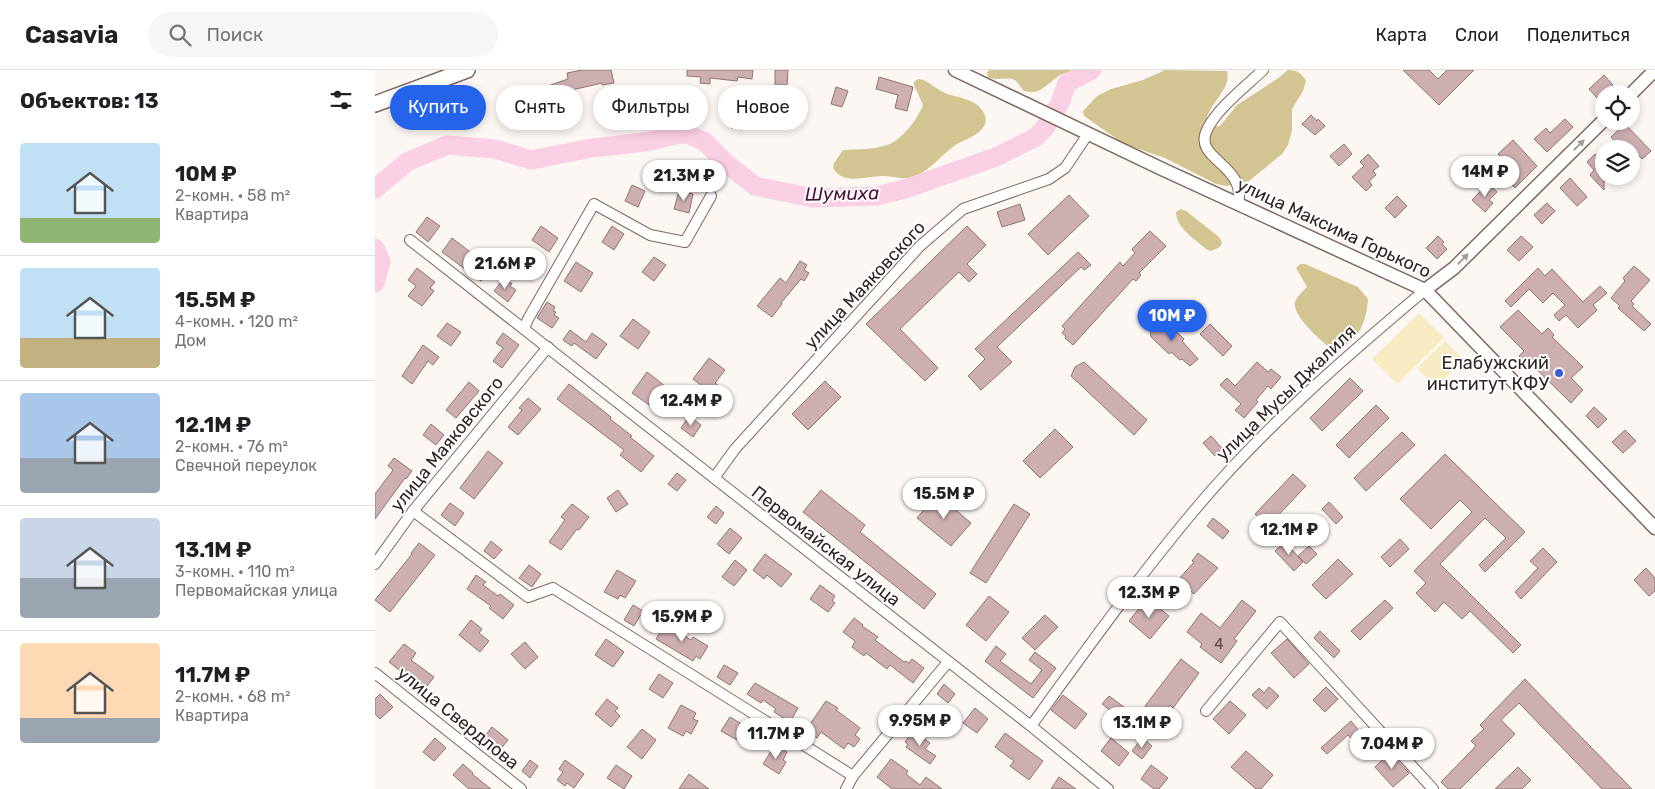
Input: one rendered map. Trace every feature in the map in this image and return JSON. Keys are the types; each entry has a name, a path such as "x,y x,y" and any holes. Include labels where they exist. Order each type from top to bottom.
{"main road":[{"path":"375,104 467,70"}],"street":[{"name":"улица Максима Горького","path":"955,70 1088,134 1425,290 1655,528"},
{"path":"1238,204 1240,196 1236,179 1229,170 1208,152 1205,144 1205,134 1214,119 1263,70"},
{"path":"1640,85 1655,70"},
{"name":"улица Мусы Джалиля","path":"1031,726 1193,512 1237,463 1330,370 1453,268 1595,129"},
{"name":"улица Маяковского","path":"714,478 735,449 920,246 963,210 1049,179 1065,168 1088,134"},
{"path":"525,329 528,319 594,204 650,235 685,242 711,196"},
{"name":"Первомайская улица","path":"410,240 1031,726 1107,789"},
{"name":"улица Маяковского","path":"375,564 413,511 547,347"},
{"path":"413,511 528,597 553,588 853,776"},
{"path":"1206,711 1280,622 1433,789"},
{"path":"846,789 853,776 948,662"},
{"name":"улица Свердлова","path":"375,673 521,789"}],"shaded area":[{"path":"990,70 1075,70 1060,75 1035,92 1030,92 1024,91 1013,79 988,77 987,72"},
{"path":"1165,70 1227,71 1228,78 1226,84 1208,115 1206,122 1209,127 1220,126 1237,105 1288,70 1299,72 1306,81 1303,91 1292,109 1292,130 1288,145 1282,154 1249,181 1227,186 1216,184 1165,158 1124,144 1084,116 1083,111 1097,96 1111,89 1143,80"},
{"path":"918,79 945,93 979,106 986,119 983,128 954,146 926,170 911,177 882,176 855,179 838,174 833,168 834,163 843,150 882,147 898,139 908,129 923,105 914,85 914,82"},
{"path":"1181,209 1219,237 1222,242 1220,247 1211,251 1206,249 1187,233 1177,218 1176,212"},
{"path":"1300,264 1305,264 1358,287 1368,299 1363,324 1359,332 1355,338 1342,347 1333,350 1309,328 1298,314 1295,302 1307,287 1296,268"},
{"path":"1419,313 1444,338 1397,384 1372,359"},
{"path":"1445,341 1464,360 1436,387 1417,368"}],"building":[{"path":"582,70 611,70 614,83 602,85 602,83 583,87 583,85 551,85 568,79 567,73"},
{"path":"687,70 753,70 752,79 738,77 737,81 710,78 710,84 700,83 701,77 687,76"},
{"path":"775,70 788,70 787,85 775,85"},
{"path":"1403,70 1429,70 1438,79 1447,70 1474,70 1439,105"},
{"path":"1604,75 1613,85 1595,85 1595,96 1589,89"},
{"path":"879,77 913,87 907,111 895,108 898,95 876,89"},
{"path":"836,87 848,91 842,107 831,104"},
{"path":"1311,115 1325,126 1315,135 1302,124"},
{"path":"1565,119 1573,127 1547,152 1534,139 1546,128 1550,133"},
{"path":"1619,130 1631,130 1651,151 1642,159 1640,157 1640,140 1614,140 1611,137"},
{"path":"1513,140 1537,166 1515,188 1504,177 1513,168 1498,154"},
{"path":"1344,144 1352,154 1339,166 1330,156"},
{"path":"1368,154 1379,166 1373,171 1376,175 1369,181 1372,185 1366,191 1352,177 1364,166 1360,162"},
{"path":"1595,154 1595,180 1590,175 1594,170 1587,162"},
{"path":"1570,178 1587,197 1577,206 1560,188"},
{"path":"1488,183 1497,192 1489,200 1493,203 1485,212 1472,200"},
{"path":"632,185 645,191 638,207 625,201"},
{"path":"679,191 693,194 689,213 674,209"},
{"path":"1069,195 1089,216 1048,255 1028,234"},
{"path":"1397,196 1407,206 1395,218 1385,208"},
{"path":"1547,203 1555,211 1542,224 1534,215"},
{"path":"1020,204 1025,220 1002,227 997,212"},
{"path":"427,217 440,226 428,242 416,232"},
{"path":"541,226 558,238 549,252 532,240"},
{"path":"612,226 624,234 614,250 602,242"},
{"path":"967,226 986,245 967,264 977,274 969,282 959,272 900,329 938,368 925,381 866,324"},
{"path":"1150,231 1166,246 1139,273 1141,275 1136,281 1133,279 1073,345 1062,333 1065,329 1062,326 1120,262 1123,266 1135,253 1132,249"},
{"path":"1438,236 1444,242 1442,244 1447,249 1437,259 1426,248"},
{"path":"1521,236 1533,247 1519,261 1507,250"},
{"path":"452,238 491,268 481,281 442,252"},
{"path":"1078,252 1091,265 1084,270 1081,267 997,347 1012,362 981,390 968,376 985,359 975,349"},
{"path":"654,257 666,265 654,281 642,272"},
{"path":"800,261 807,265 804,270 809,273 804,281 801,279 772,317 757,306 780,278 786,283"},
{"path":"576,262 593,273 581,292 564,281"},
{"path":"1634,266 1650,280 1631,301 1634,304 1632,306 1651,324 1644,331 1618,308 1620,306 1611,298 1625,281 1623,278"},
{"path":"417,268 435,282 430,288 434,291 422,306 408,296 416,286 408,280"},
{"path":"1538,268 1545,276 1552,269 1583,302 1600,286 1607,293 1593,305 1597,310 1578,328 1566,315 1559,321 1554,315 1565,305 1553,293 1543,303 1529,289 1511,307 1505,301"},
{"path":"504,278 516,290 508,302 494,291"},
{"path":"547,302 555,307 553,311 556,312 554,315 559,318 552,328 537,318"},
{"path":"1518,310 1542,334 1548,328 1554,335 1552,337 1583,367 1571,378 1583,390 1571,403 1527,360 1525,362 1519,356 1524,351 1500,327"},
{"path":"633,319 650,332 638,349 620,336"},
{"path":"1158,320 1166,322 1184,339 1182,341 1198,359 1190,366 1171,352 1169,354 1151,337 1150,326"},
{"path":"447,323 461,332 451,346 437,336"},
{"path":"1210,324 1232,346 1223,356 1200,334"},
{"path":"570,330 586,342 592,333 607,344 596,359 574,343 572,346 563,340"},
{"path":"503,333 519,345 502,368 493,361 503,348 496,343"},
{"path":"423,345 439,357 433,365 428,361 412,384 402,376"},
{"path":"709,358 725,370 715,383 719,386 713,394 693,379"},
{"path":"1084,362 1147,420 1134,435 1071,376 1075,367"},
{"path":"1257,362 1268,372 1271,369 1281,377 1271,389 1268,386 1256,400 1258,402 1244,418 1235,410 1241,404 1220,385 1227,378 1235,386"},
{"path":"647,372 665,386 656,399 660,402 655,409 632,393"},
{"path":"1350,378 1363,391 1322,431 1310,418"},
{"path":"825,381 841,397 808,430 792,414"},
{"path":"469,382 479,391 456,418 446,410"},
{"path":"569,384 611,417 610,419 654,456 641,472 620,455 624,450 557,399"},
{"path":"528,398 541,409 518,435 508,427 522,410 519,408"},
{"path":"1376,405 1389,418 1349,458 1336,445"},
{"path":"1594,407 1607,419 1598,428 1586,416"},
{"path":"689,416 701,425 693,437 681,428"},
{"path":"431,424 444,435 436,445 423,435"},
{"path":"1055,429 1073,447 1040,478 1023,461"},
{"path":"1625,430 1636,441 1623,453 1612,442"},
{"path":"1402,432 1415,445 1366,491 1354,478"},
{"path":"1211,436 1222,448 1215,456 1203,443"},
{"path":"488,451 503,463 474,499 460,488"},
{"path":"1445,454 1525,532 1485,572 1479,565 1506,538 1485,518 1440,564 1521,645 1513,653 1470,611 1462,619 1444,602 1435,612 1416,593 1426,583 1414,571 1472,512 1460,500 1431,529 1400,499"},
{"path":"394,458 412,471 375,519 375,494 393,470 388,466"},
{"path":"677,473 686,480 677,491 668,484"},
{"path":"1293,474 1306,486 1268,526 1255,514"},
{"path":"618,490 628,504 616,512 607,498"},
{"path":"821,490 865,525 860,532 936,594 924,609 803,512"},
{"path":"937,494 971,523 951,546 917,518"},
{"path":"1329,502 1343,517 1336,524 1322,509"},
{"path":"450,503 464,513 455,526 441,515"},
{"path":"572,504 589,517 561,550 549,542 565,520 561,517"},
{"path":"1014,504 1030,514 986,583 970,573"},
{"path":"716,506 724,513 716,524 707,517"},
{"path":"1213,518 1229,531 1223,539 1207,526"},
{"path":"730,528 742,538 729,554 717,544"},
{"path":"1400,539 1409,549 1390,567 1381,557"},
{"path":"491,541 502,550 494,559 484,551"},
{"path":"1285,542 1303,562 1294,571 1275,551"},
{"path":"419,543 435,555 390,612 375,600"},
{"path":"1309,546 1317,554 1306,564 1298,556"},
{"path":"1543,548 1557,562 1521,599 1515,592 1538,568 1530,561"},
{"path":"1198,553 1218,568 1194,594 1178,580 1194,562 1192,561"},
{"path":"765,554 792,574 781,587 767,575 764,579 753,570"},
{"path":"1338,559 1353,574 1326,599 1312,585"},
{"path":"735,560 747,570 734,586 722,577"},
{"path":"529,565 541,574 532,587 519,578"},
{"path":"1646,568 1655,578 1655,591 1649,596 1634,580"},
{"path":"617,570 636,581 625,598 620,595 618,599 604,592"},
{"path":"476,575 486,582 483,585 498,596 500,594 514,605 503,619 489,608 491,606 467,589"},
{"path":"820,585 835,596 832,601 835,603 828,612 810,599"},
{"path":"989,596 1009,612 986,641 966,625"},
{"path":"1242,600 1256,611 1234,639 1237,641 1221,663 1200,647 1202,644 1187,632 1201,613 1220,628"},
{"path":"1385,600 1393,608 1360,640 1351,631"},
{"path":"1151,601 1169,616 1150,639 1129,621 1141,606 1144,609"},
{"path":"633,605 643,611 634,626 624,620"},
{"path":"1045,615 1058,627 1035,650 1022,638"},
{"path":"854,618 878,637 875,640 904,662 909,663 912,659 924,668 913,683 890,665 887,669 866,653 864,656 852,647 855,641 843,632"},
{"path":"471,620 482,629 479,633 489,641 480,652 459,635"},
{"path":"666,623 691,640 693,637 708,646 700,659 696,656 693,661 656,639"},
{"path":"1320,631 1340,651 1334,658 1314,638"},
{"path":"606,639 624,652 613,667 595,655"},
{"path":"1287,639 1309,664 1294,678 1271,653"},
{"path":"525,642 538,657 525,669 511,654"},
{"path":"404,644 416,653 411,660 434,677 424,690 389,662"},
{"path":"996,646 1006,654 1000,661 1031,684 1042,670 1029,660 1035,652 1056,668 1033,698 985,661"},
{"path":"1181,659 1199,673 1173,708 1170,705 1161,717 1145,706"},
{"path":"724,665 738,673 730,685 717,677"},
{"path":"659,674 673,683 663,698 649,689"},
{"path":"1525,679 1632,789 1602,789 1519,703 1501,720 1515,734 1460,789 1448,789 1441,782 1476,746 1471,741 1484,729 1480,725"},
{"path":"755,683 798,708 790,722 774,712 776,709 763,700 761,703 747,694"},
{"path":"944,684 955,694 948,703 937,694"},
{"path":"1269,687 1279,696 1267,709 1252,695 1259,688 1264,693"},
{"path":"1326,687 1338,699 1325,712 1313,700"},
{"path":"380,694 393,707 380,719 375,714 375,699"},
{"path":"1063,695 1087,714 1075,729 1051,710"},
{"path":"1109,696 1128,710 1121,719 1102,704"},
{"path":"607,699 618,708 615,711 620,716 611,727 595,714"},
{"path":"826,701 838,708 836,710 860,728 855,735 860,739 854,747 848,743 844,749 821,732 817,738 806,730"},
{"path":"1230,701 1246,715 1229,734 1213,719"},
{"path":"681,705 696,713 693,719 698,721 691,734 686,731 683,736 668,728"},
{"path":"975,708 988,719 977,733 963,723"},
{"path":"730,717 745,726 737,740 721,731"},
{"path":"1351,721 1359,731 1362,728 1376,743 1365,753 1348,735 1327,754 1321,748"},
{"path":"492,727 508,740 499,751 483,739"},
{"path":"642,729 656,740 642,759 627,747"},
{"path":"913,731 930,743 925,749 936,756 930,764 906,747 908,744 905,742"},
{"path":"1005,733 1043,761 1029,780 1010,766 1014,761 995,747"},
{"path":"435,738 446,748 434,761 423,752"},
{"path":"1111,738 1129,753 1119,766 1101,751"},
{"path":"1142,738 1152,746 1142,759 1132,751"},
{"path":"775,745 787,752 783,760 786,762 779,774 763,764"},
{"path":"1246,751 1273,775 1261,789 1256,789 1231,767"},
{"path":"1390,753 1409,773 1393,787 1375,767"},
{"path":"891,759 908,771 906,774 920,785 926,777 942,789 892,789 877,777"},
{"path":"530,760 538,766 530,778 522,771"},
{"path":"565,760 584,774 574,788 567,783 565,786 557,780 563,772 559,769"},
{"path":"463,764 491,789 469,789 453,775"},
{"path":"616,765 632,776 624,789 607,778"},
{"path":"1151,765 1168,778 1159,789 1154,789 1141,779"},
{"path":"1518,767 1531,780 1522,789 1495,789"},
{"path":"689,774 709,789 679,789"},
{"path":"1059,777 1076,789 1051,789"}],"waterway":[{"name":"Шумиха","path":"375,189 407,162 447,145 495,149 531,160 592,148 646,142 684,133 704,141 727,164 755,186 813,198 877,196 905,189 996,157 1036,137 1044,129 1060,103 1067,83 1092,70"},
{"name":"Шумиха","path":"375,248 381,262 375,283"}],"place":[{"name":"Елабужский институт КФУ","path":"1559,373"}]}
